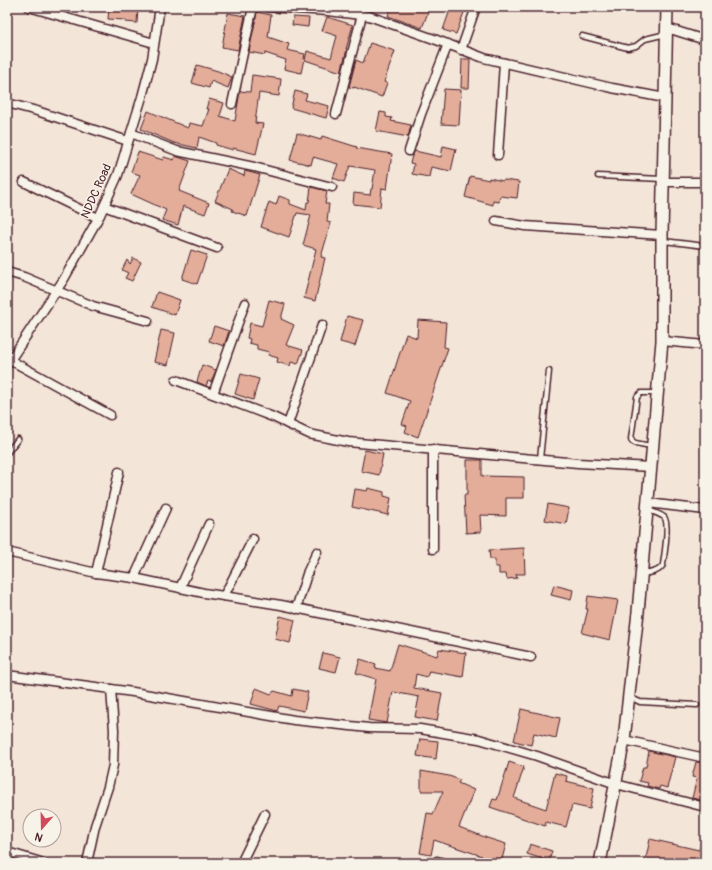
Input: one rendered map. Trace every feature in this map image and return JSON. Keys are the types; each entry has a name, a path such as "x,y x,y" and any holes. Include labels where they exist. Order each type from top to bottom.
{"street":[{"path":"29,7 154,43"},
{"name":"NDDC Road","path":"9,363 56,290 98,218 118,175 152,59 160,7"},
{"path":"232,104 253,7"},
{"path":"267,7 328,11 369,16 484,58 665,98"},
{"path":"461,50 476,7"},
{"path":"600,863 624,740 642,574 662,342 662,238 667,7"},
{"path":"336,114 362,15"},
{"path":"667,31 705,40"},
{"path":"410,151 421,114 448,44"},
{"path":"498,155 504,63"},
{"path":"7,103 37,111 128,141"},
{"path":"131,133 177,151 254,167 332,187"},
{"path":"663,181 705,182"},
{"path":"24,182 98,218"},
{"path":"104,206 217,248"},
{"path":"496,221 525,226 662,238"},
{"path":"7,272 24,277 93,306 148,321"},
{"path":"213,394 245,303"},
{"path":"288,424 322,324"},
{"path":"662,342 705,345"},
{"path":"9,363 110,415"},
{"path":"176,380 288,424 309,434 348,442 540,460 651,467"},
{"path":"433,449 433,548"},
{"path":"96,573 119,472"},
{"path":"648,506 705,510"},
{"path":"134,578 166,508"},
{"path":"180,588 209,524"},
{"path":"224,596 253,539"},
{"path":"7,552 96,573 134,578 180,588 296,608 531,657"},
{"path":"296,608 308,571 317,552"},
{"path":"7,675 133,692 294,720 369,728 420,729 479,739 538,756 616,784 705,807"},
{"path":"87,863 95,826 108,788 112,765 114,730 111,689"},
{"path":"624,740 705,758"},
{"path":"242,863 265,814"},
{"path":"7,852 32,861 44,863"}],"lane":[{"path":"582,36 628,48 636,46 645,39 667,31"},
{"path":"598,176 663,181"},
{"path":"662,238 705,246"},
{"path":"540,460 549,371"},
{"path":"653,446 635,443 632,442 631,439 637,397 642,393 657,392"},
{"path":"7,453 18,439"},
{"path":"642,574 660,569 663,565 667,528 664,517 648,506"},
{"path":"628,697 640,702 697,706"}],"building":[{"path":"109,7 138,7 137,23 125,22 125,20 108,19"},
{"path":"391,7 430,7 422,28 388,16"},
{"path":"451,7 466,7 456,34 443,30"},
{"path":"257,12 271,15 268,37 289,44 287,50 305,54 301,73 284,69 286,60 265,53 265,55 249,52"},
{"path":"228,13 245,16 238,50 222,47"},
{"path":"293,17 309,18 308,27 292,25"},
{"path":"327,17 353,25 341,72 305,60 307,51 331,58 337,36 322,31"},
{"path":"370,43 395,51 384,82 387,83 382,97 354,87 349,87 356,60 363,63"},
{"path":"462,59 470,59 469,88 461,88"},
{"path":"197,65 232,77 228,88 211,81 209,88 192,83"},
{"path":"252,75 281,79 279,96 259,93 255,123 263,124 256,154 216,145 216,143 199,137 197,148 174,143 141,129 148,111 188,128 189,123 203,126 209,109 206,109 209,99 224,103 220,116 235,121 240,91 250,92"},
{"path":"444,89 461,90 459,125 441,124"},
{"path":"295,91 307,94 305,100 329,106 326,118 291,108"},
{"path":"380,112 386,113 386,117 392,118 391,121 411,125 408,137 376,131"},
{"path":"297,133 321,140 322,136 357,147 356,148 392,154 387,189 382,188 380,207 353,204 354,193 370,195 375,170 350,166 344,182 333,178 338,164 313,157 311,165 290,160"},
{"path":"443,146 456,149 451,171 431,167 429,177 412,174 414,164 410,163 415,151 441,157"},
{"path":"138,152 163,160 164,157 174,160 175,156 190,161 179,191 209,203 205,214 183,206 178,225 162,220 166,210 131,194 140,175 131,172"},
{"path":"228,169 244,176 245,171 260,175 247,216 232,211 233,209 215,201"},
{"path":"470,176 489,180 489,178 519,182 517,198 500,196 499,202 493,201 493,205 465,197"},
{"path":"311,187 327,191 325,204 329,204 327,222 331,223 321,257 325,258 315,301 304,298 316,249 303,245 311,215 297,213 289,237 261,227 269,202 276,205 279,196 290,200 290,204 306,210 307,202 309,202"},
{"path":"191,250 207,255 197,284 182,279"},
{"path":"133,258 141,262 132,281 125,278 128,273 122,270 127,260 130,264"},
{"path":"157,292 180,300 175,315 152,307"},
{"path":"269,300 285,304 281,319 294,325 286,345 303,350 298,364 291,362 290,366 277,362 278,358 268,355 269,352 257,349 257,345 249,343 250,339 247,338 250,323 262,326"},
{"path":"347,316 363,320 355,346 340,342"},
{"path":"418,320 446,322 444,347 448,348 418,437 405,432 407,426 402,424 410,401 387,393 406,334 417,338"},
{"path":"214,326 229,331 224,346 209,341"},
{"path":"161,330 175,333 168,365 154,362"},
{"path":"202,365 216,370 211,382 208,381 206,386 197,382"},
{"path":"241,374 259,379 253,400 235,394"},
{"path":"365,450 383,454 379,475 361,471"},
{"path":"467,460 482,460 482,476 524,477 524,498 506,498 506,516 480,515 481,532 466,533 464,495 467,495"},
{"path":"368,488 384,492 384,496 391,498 388,515 352,507 355,489 367,491"},
{"path":"548,504 569,508 566,524 545,520"},
{"path":"524,548 525,574 516,574 517,578 507,579 506,574 499,574 499,567 495,567 495,559 490,559 489,550"},
{"path":"554,585 573,590 571,600 551,595"},
{"path":"588,596 618,600 610,640 582,633 588,609 586,609"},
{"path":"280,616 295,620 290,643 275,639"},
{"path":"398,644 437,656 439,649 466,653 463,677 429,671 427,677 416,674 414,688 442,693 437,721 415,717 419,697 393,692 387,723 368,720 376,679 356,673 360,659 376,664 375,668 390,671"},
{"path":"323,653 340,657 336,672 319,668"},
{"path":"256,688 271,694 274,691 292,696 293,689 308,692 304,711 279,706 277,711 251,704"},
{"path":"521,709 560,718 556,738 534,733 531,745 514,741"},
{"path":"420,739 438,741 436,759 417,756"},
{"path":"649,751 675,757 667,788 660,786 659,789 647,786 648,783 639,781 643,767 646,767"},
{"path":"509,762 524,767 514,798 546,809 555,773 567,776 566,781 594,788 590,809 572,805 566,827 546,822 545,826 490,807 493,799 497,800"},
{"path":"696,762 705,763 705,801 692,798 697,778 692,777"},
{"path":"421,771 449,776 460,780 458,783 474,790 459,827 506,844 501,863 494,861 493,863 485,863 486,859 481,857 482,856 434,840 431,855 420,853 427,813 433,814 443,791 421,791"},
{"path":"703,834 705,834 705,863 645,863 650,839 699,850"},
{"path":"530,844 552,851 549,861 527,854"}]}
